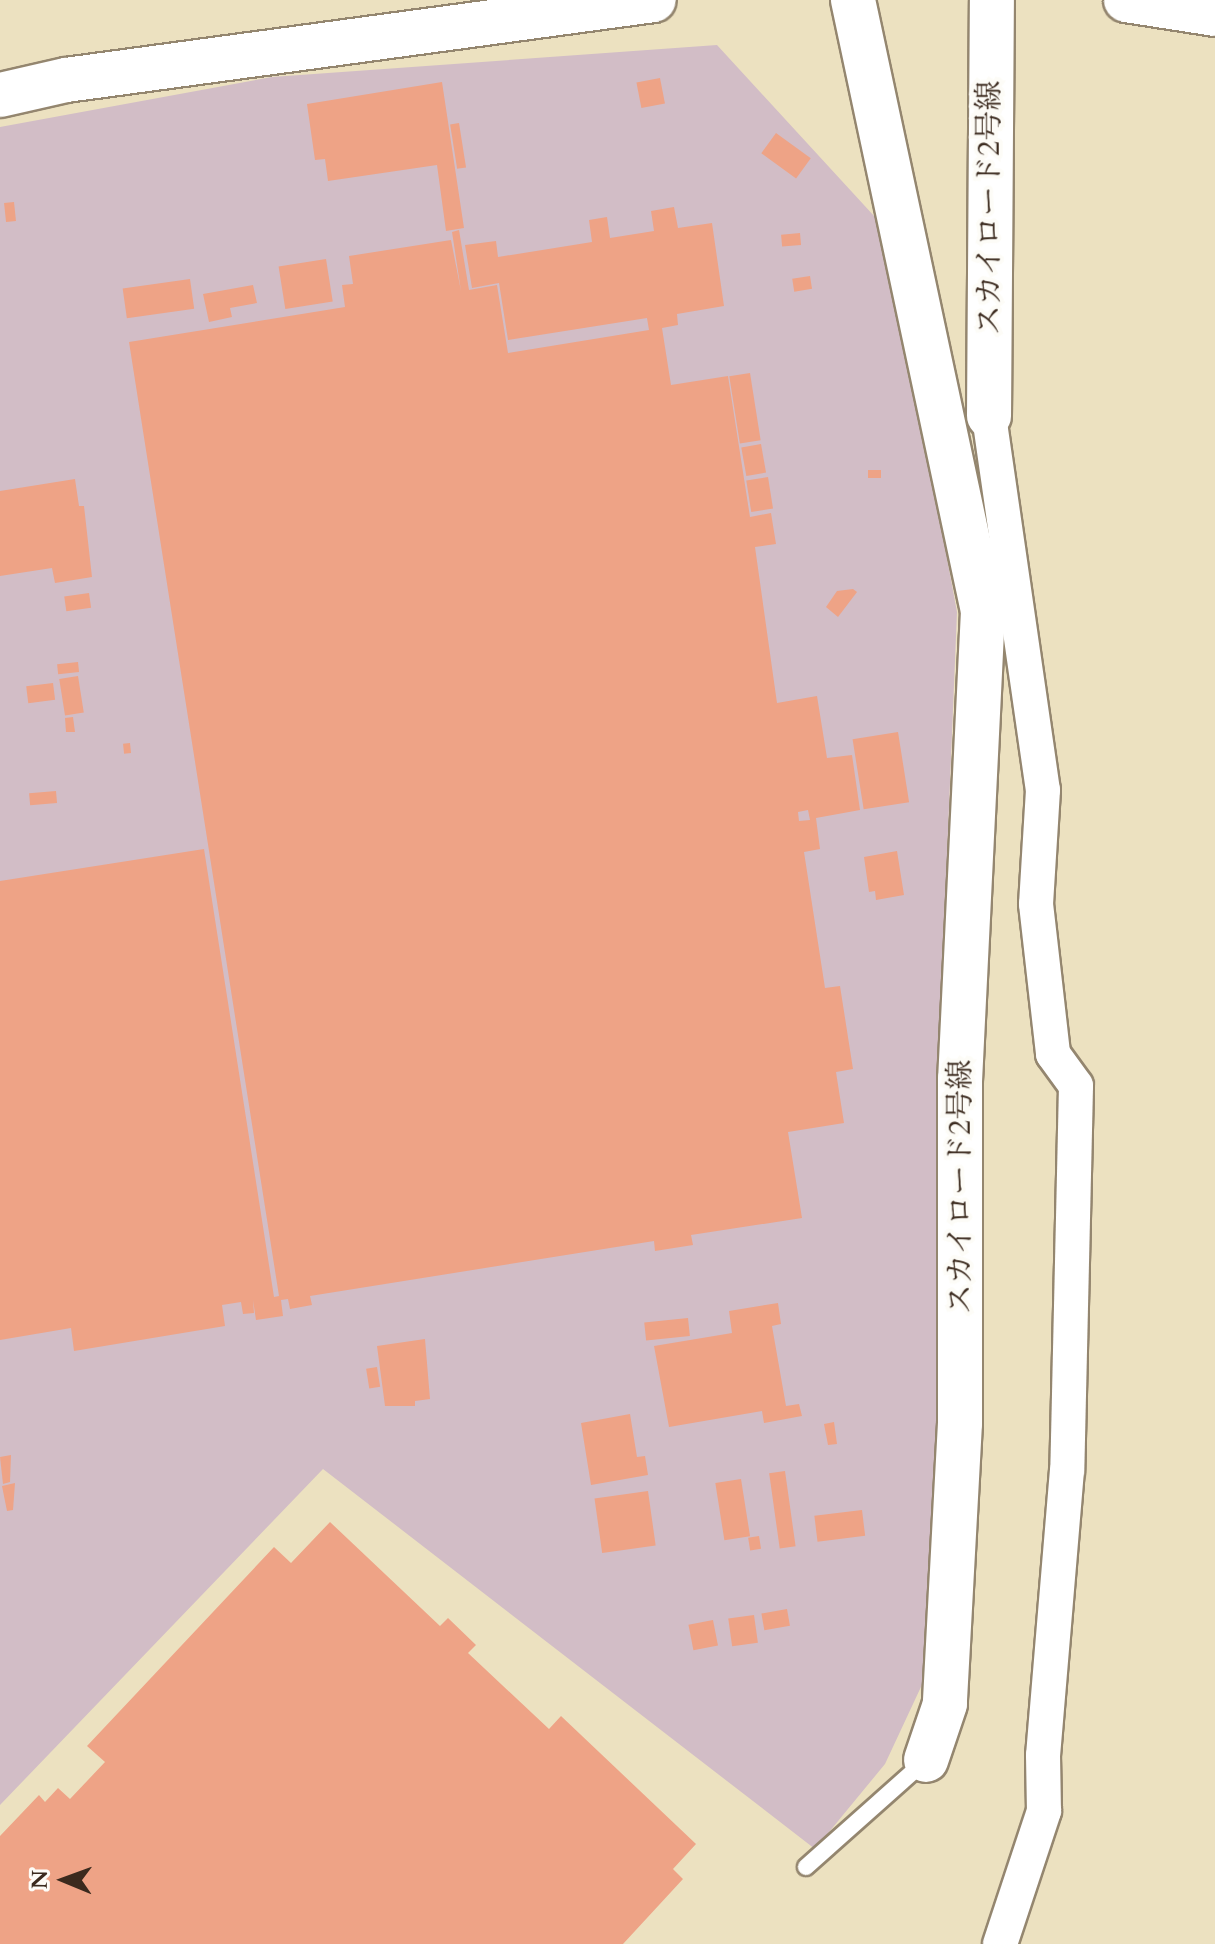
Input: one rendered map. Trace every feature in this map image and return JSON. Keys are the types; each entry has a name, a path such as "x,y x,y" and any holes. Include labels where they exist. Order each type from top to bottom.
{"street":[{"path":"0,95 66,80 654,0"},
{"name":"スカイロード2号線","path":"853,0 983,611 960,1079 960,1423 945,1704 926,1760"},
{"name":"スカイロード2号線","path":"989,416 992,0"},
{"path":"1126,0 1215,14"},
{"path":"989,416 1043,790 1036,904 1053,1054 1076,1086 1067,1470 1043,1755 1044,1811 1000,1944"}],"lane":[{"path":"806,1867 926,1760"}],"shaded area":[{"path":"717,45 886,229 957,612 940,1027 948,1432 927,1674 885,1764 815,1849 323,1469 0,1805 0,127 272,77"}],"building":[{"path":"660,78 665,104 641,108 636,83"},
{"path":"442,82 464,228 446,231 437,165 328,181 325,159 315,160 307,104"},
{"path":"459,123 466,167 457,169 450,124"},
{"path":"776,133 811,158 796,179 761,153"},
{"path":"14,202 16,221 6,222 4,203"},
{"path":"674,207 678,228 712,223 724,306 677,314 678,325 662,328 671,385 728,376 750,517 771,513 776,544 755,547 777,703 817,696 827,758 852,755 860,810 816,818 820,849 804,852 825,988 840,986 853,1069 836,1072 844,1123 788,1132 802,1218 691,1235 693,1245 655,1251 654,1241 310,1296 312,1305 290,1309 288,1299 281,1300 283,1316 256,1320 253,1300 254,1313 243,1314 241,1302 222,1305 225,1326 74,1351 71,1328 0,1340 0,881 204,849 274,1297 279,1296 129,342 345,307 342,285 353,284 349,256 451,240 461,291 452,232 459,230 469,290 497,285 508,353 649,330 647,318 508,340 499,283 472,288 465,245 496,241 498,257 592,242 589,220 607,217 610,238 654,231 651,211","holes":["808,810 810,820 799,821 798,812"]},
{"path":"800,233 801,245 782,247 781,235"},
{"path":"326,259 333,301 285,309 279,267"},
{"path":"810,276 812,289 794,292 792,279"},
{"path":"190,279 194,309 127,318 123,288"},
{"path":"253,285 257,303 230,308 232,317 209,322 203,294"},
{"path":"750,373 761,440 740,443 729,376"},
{"path":"761,444 766,473 746,476 741,447"},
{"path":"868,470 881,470 881,478 868,478"},
{"path":"768,477 773,509 751,512 746,480"},
{"path":"75,479 79,506 84,506 92,577 55,583 52,568 0,576 0,491"},
{"path":"853,589 857,592 838,617 826,607 837,591"},
{"path":"89,593 91,608 66,611 64,596"},
{"path":"78,662 79,672 58,674 57,664"},
{"path":"78,676 84,713 65,716 59,679"},
{"path":"53,683 55,700 28,703 26,686"},
{"path":"73,717 75,732 66,732 65,718"},
{"path":"898,732 909,802 864,809 853,739"},
{"path":"130,743 131,753 124,754 123,744"},
{"path":"56,791 57,803 30,805 29,793"},
{"path":"897,851 904,895 876,900 875,891 869,892 864,857"},
{"path":"778,1303 781,1324 772,1326 786,1406 799,1404 802,1416 764,1423 762,1411 669,1427 654,1346 732,1333 729,1311"},
{"path":"688,1318 690,1336 646,1341 644,1323"},
{"path":"425,1339 430,1399 415,1401 415,1406 385,1406 377,1346"},
{"path":"377,1367 380,1387 369,1388 366,1369"},
{"path":"630,1414 637,1457 645,1456 648,1475 591,1485 581,1423"},
{"path":"834,1422 837,1444 828,1445 824,1424"},
{"path":"11,1455 10,1482 3,1484 0,1457"},
{"path":"785,1471 796,1546 780,1548 769,1473"},
{"path":"741,1479 750,1536 724,1540 715,1483"},
{"path":"15,1483 13,1510 7,1511 2,1486"},
{"path":"648,1491 656,1545 602,1553 595,1499"},
{"path":"862,1510 865,1536 818,1542 814,1516"},
{"path":"330,1522 440,1626 448,1618 476,1645 468,1653 549,1729 561,1716 696,1844 673,1869 683,1879 623,1944 0,1944 0,1836 39,1795 45,1802 58,1788 70,1799 105,1762 87,1746 274,1547 291,1563"},
{"path":"759,1536 761,1549 750,1551 748,1538"},
{"path":"787,1609 790,1626 764,1630 761,1614"},
{"path":"754,1615 758,1643 732,1646 728,1619"},
{"path":"713,1620 718,1646 693,1650 688,1625"}]}
